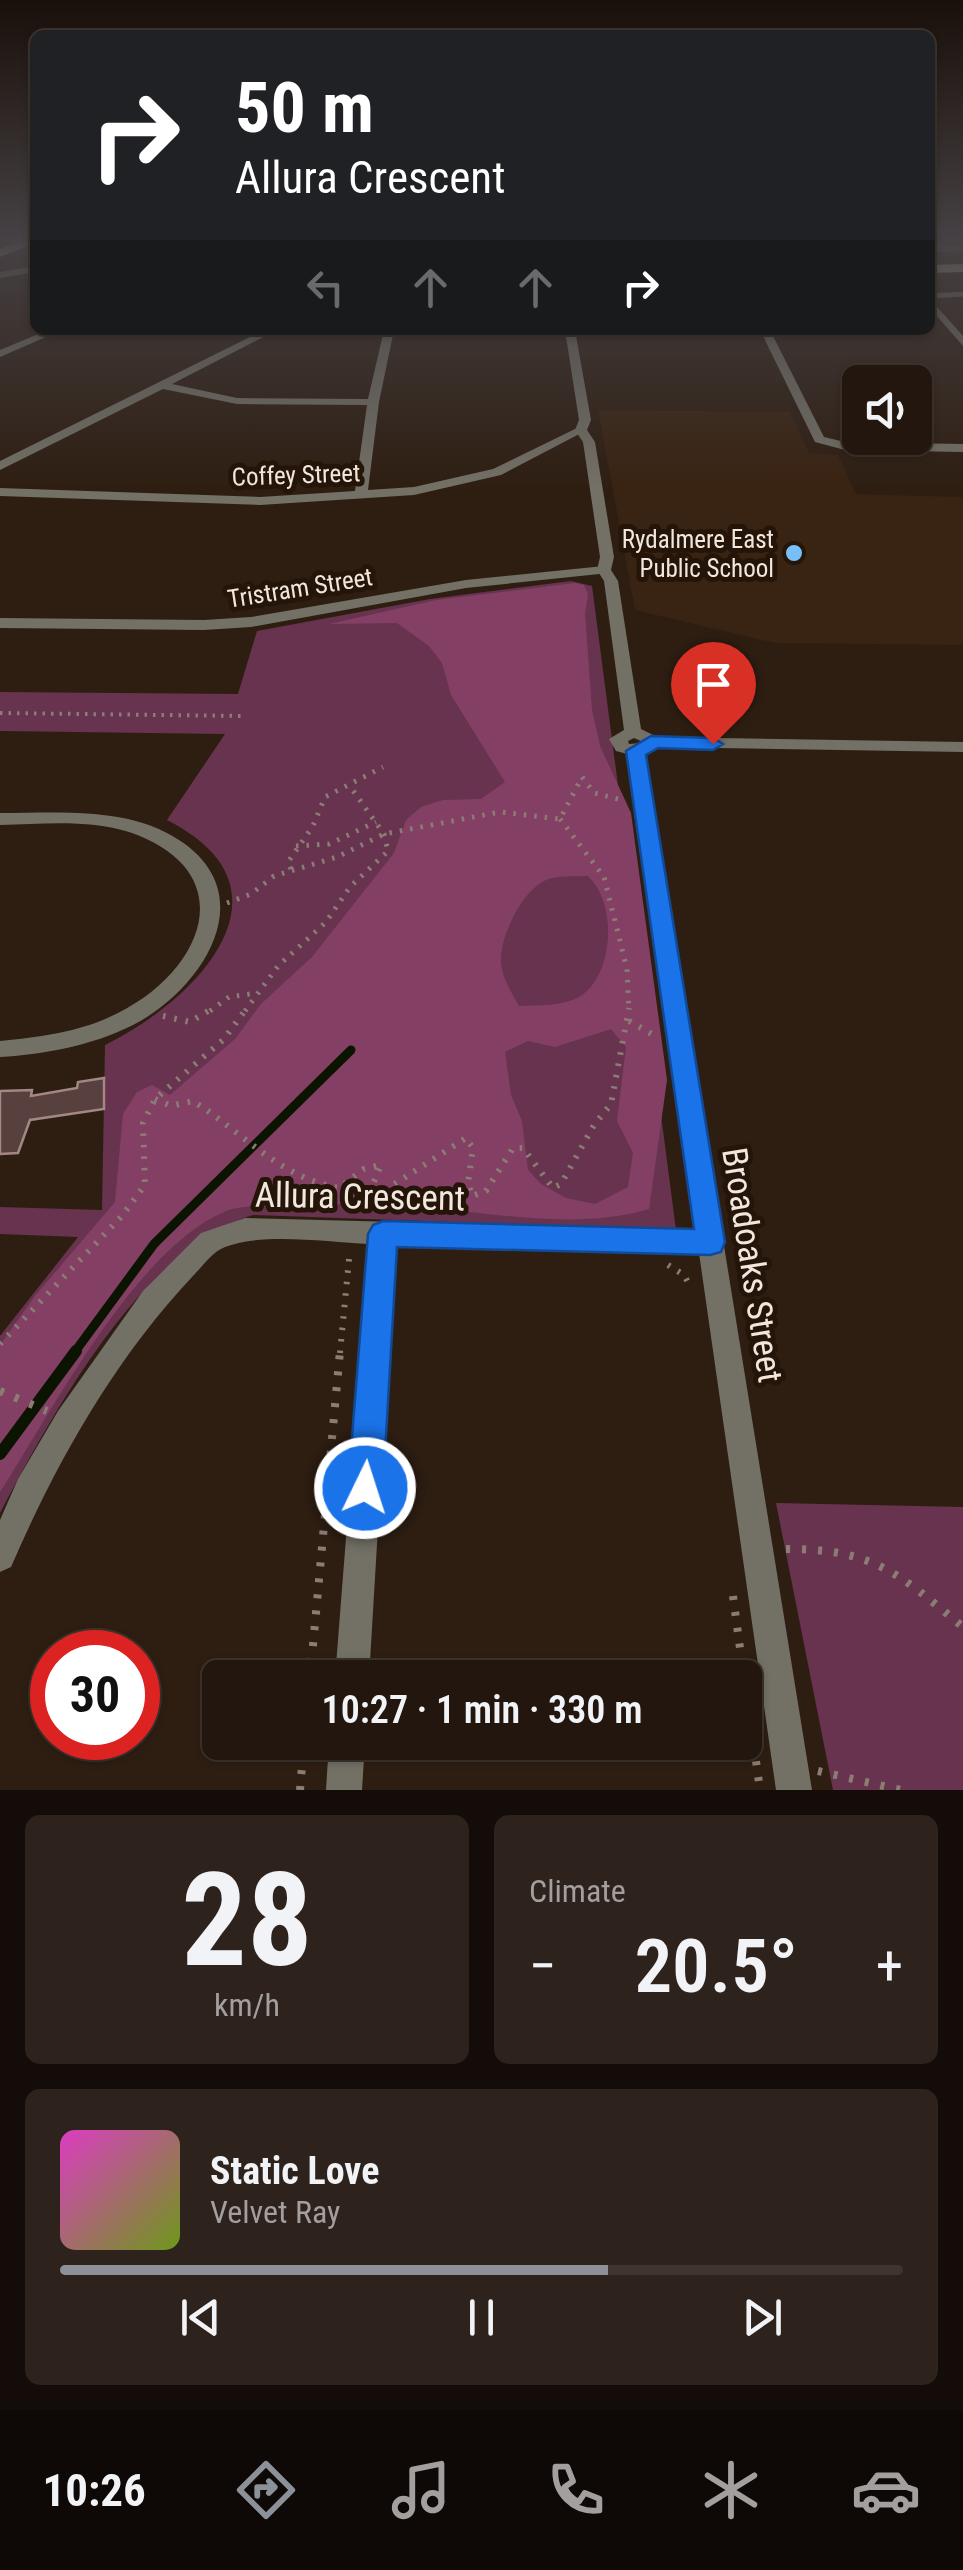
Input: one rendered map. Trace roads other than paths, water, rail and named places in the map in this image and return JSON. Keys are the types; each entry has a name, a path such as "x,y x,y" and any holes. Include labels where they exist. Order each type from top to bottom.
{"street":[{"path":"947,322 963,343"},
{"path":"0,354 46,335"},
{"path":"0,466 262,335"},
{"path":"361,496 373,402 388,335"},
{"name":"Broadoaks Street","path":"571,335 585,420 581,430 589,442 607,557 604,570 611,581 640,742 642,804 792,1778"},
{"path":"767,335 815,435 845,446 963,448"},
{"path":"160,386 258,403 373,402"},
{"name":"Coffey Street","path":"0,492 260,501 414,491 484,476 530,458 581,430"},
{"name":"Tristram Street","path":"0,623 251,622 466,584 604,570"},
{"path":"640,742 963,747"},
{"path":"0,819 90,820 135,827 167,840 195,862 214,905 205,941 186,972 146,1008 95,1033 35,1047 0,1049"},
{"name":"Allura Crescent","path":"0,1556 29,1490 68,1420 153,1300 210,1242 246,1229 710,1242"},
{"path":"353,1660 383,1234"},
{"path":"344,1790 346,1760"}],"waterway":[{"path":"74,1353 154,1244 351,1050"},
{"path":"0,1454 76,1351"}],"place":[{"name":"Rydalmere East Public School","path":"794,553"}]}
